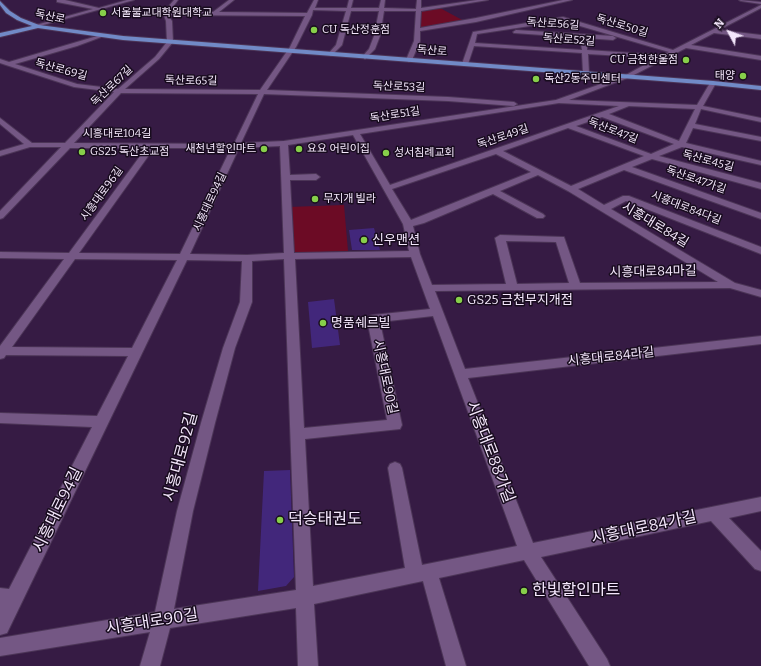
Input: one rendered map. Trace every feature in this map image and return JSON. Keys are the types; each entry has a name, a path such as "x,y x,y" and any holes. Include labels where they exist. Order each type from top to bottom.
{"main road":[{"name":"독산로","path":"0,2 8,12 19,19 38,26 102,35 170,42 628,76 761,88"},
{"path":"0,35 38,26"}],"street":[{"path":"63,0 59,1 99,10"},
{"path":"122,0 130,1"},
{"path":"166,13 176,0"},
{"path":"215,14 232,0"},
{"path":"236,146 262,92 290,51 316,0"},
{"path":"330,54 339,45 351,0"},
{"path":"365,57 372,49 377,36 383,0"},
{"path":"409,60 417,41 419,0"},
{"path":"449,0 450,6"},
{"path":"166,13 215,14 348,10 419,10 484,0"},
{"path":"418,30 466,22 570,0"},
{"path":"741,0 761,3"},
{"path":"38,26 130,1"},
{"path":"628,76 761,6"},
{"path":"166,13 169,21 170,42"},
{"name":"독산로56길","path":"465,64 474,33 565,19"},
{"name":"독산로50길","path":"565,19 674,52"},
{"name":"독산로56길","path":"494,31 633,40"},
{"path":"714,31 761,37"},
{"name":"독산로","path":"2,62 75,45 102,35"},
{"path":"584,37 586,73"},
{"name":"독산로67길","path":"0,216 119,91 157,58 170,42"},
{"name":"독산로52길","path":"472,44 665,56"},
{"path":"686,46 761,58"},
{"name":"독산로69길","path":"2,62 76,86 119,91"},
{"name":"독산로51길","path":"557,102 628,76"},
{"path":"681,144 700,107 700,104 714,83"},
{"name":"독산로65길","path":"119,91 262,92"},
{"name":"독산로53길","path":"262,92 462,100 535,105"},
{"name":"독산로51길","path":"236,146 284,143 557,102 626,106 700,107"},
{"name":"독산로49길","path":"388,188 626,106"},
{"path":"700,107 761,120"},
{"name":"독산로47길","path":"601,114 681,144"},
{"path":"0,120 30,145"},
{"path":"691,125 761,139"},
{"name":"독산로47길","path":"569,126 650,156"},
{"name":"시흥대로88가길","path":"355,132 408,224 415,254 528,552 600,666"},
{"path":"284,143 308,666"},
{"name":"독산로47길","path":"571,189 681,144"},
{"name":"독산로45길","path":"681,144 761,163"},
{"name":"시흥대로104길","path":"0,154 30,145 236,146"},
{"name":"시흥대로96길","path":"2,353 151,146"},
{"name":"시흥대로94길","path":"0,626 7,597 102,422 184,258 236,146"},
{"name":"시흥대로84길","path":"497,150 571,189 731,286 761,294"},
{"name":"독산로45길","path":"650,156 761,186"},
{"name":"독산로47가길","path":"622,167 761,216"},
{"path":"408,224 421,221 538,172"},
{"path":"285,178 316,177"},
{"path":"493,191 540,216"},
{"name":"시흥대로84다길","path":"603,209 626,198 761,251"},
{"path":"512,288 500,238 560,239 576,287"},
{"path":"0,255 247,258 415,254"},
{"name":"시흥대로92길","path":"150,666 163,620 185,511 229,348 246,302 247,258"},
{"name":"시흥대로84마길","path":"428,288 731,286"},
{"name":"시흥대로90길","path":"297,434 395,425 373,319 437,312"},
{"name":"시흥대로84라길","path":"460,374 761,340"},
{"path":"2,353 136,352"},
{"path":"0,418 102,422"},
{"path":"395,468 422,573 456,666"},
{"name":"시흥대로84가길","path":"528,552 761,504"},
{"path":"715,514 761,563"},
{"name":"시흥대로90길","path":"0,647 304,597 528,552"}],"shaded area":[{"path":"440,8 466,22 418,28 419,10"},
{"path":"344,205 348,251 289,253 288,207"}],"building":[{"name":"신우맨션","path":"374,228 380,250 352,250 349,230"},
{"name":"명품쉐르빌","path":"334,299 340,345 312,348 308,302"},
{"name":"덕승태권도","path":"290,470 294,577 286,586 258,591 264,471"}],"place":[{"name":"서울불교대학원대학교","path":"103,13"},
{"name":"CU 독산정훈점","path":"314,30"},
{"name":"CU 금천한울점","path":"686,60"},
{"name":"태양","path":"743,76"},
{"name":"독산2동주민센터","path":"536,79"},
{"name":"새천년할인마트","path":"264,149"},
{"name":"요요 어린이집","path":"299,149"},
{"name":"GS25 독산초교점","path":"82,152"},
{"name":"성서침례교회","path":"386,153"},
{"name":"무지개 빌라","path":"315,199"},
{"name":"신우맨션","path":"364,240"},
{"name":"GS25 금천무지개점","path":"459,300"},
{"name":"명품쉐르빌","path":"323,323"},
{"name":"덕승태권도","path":"280,520"},
{"name":"한빛할인마트","path":"524,591"}]}
